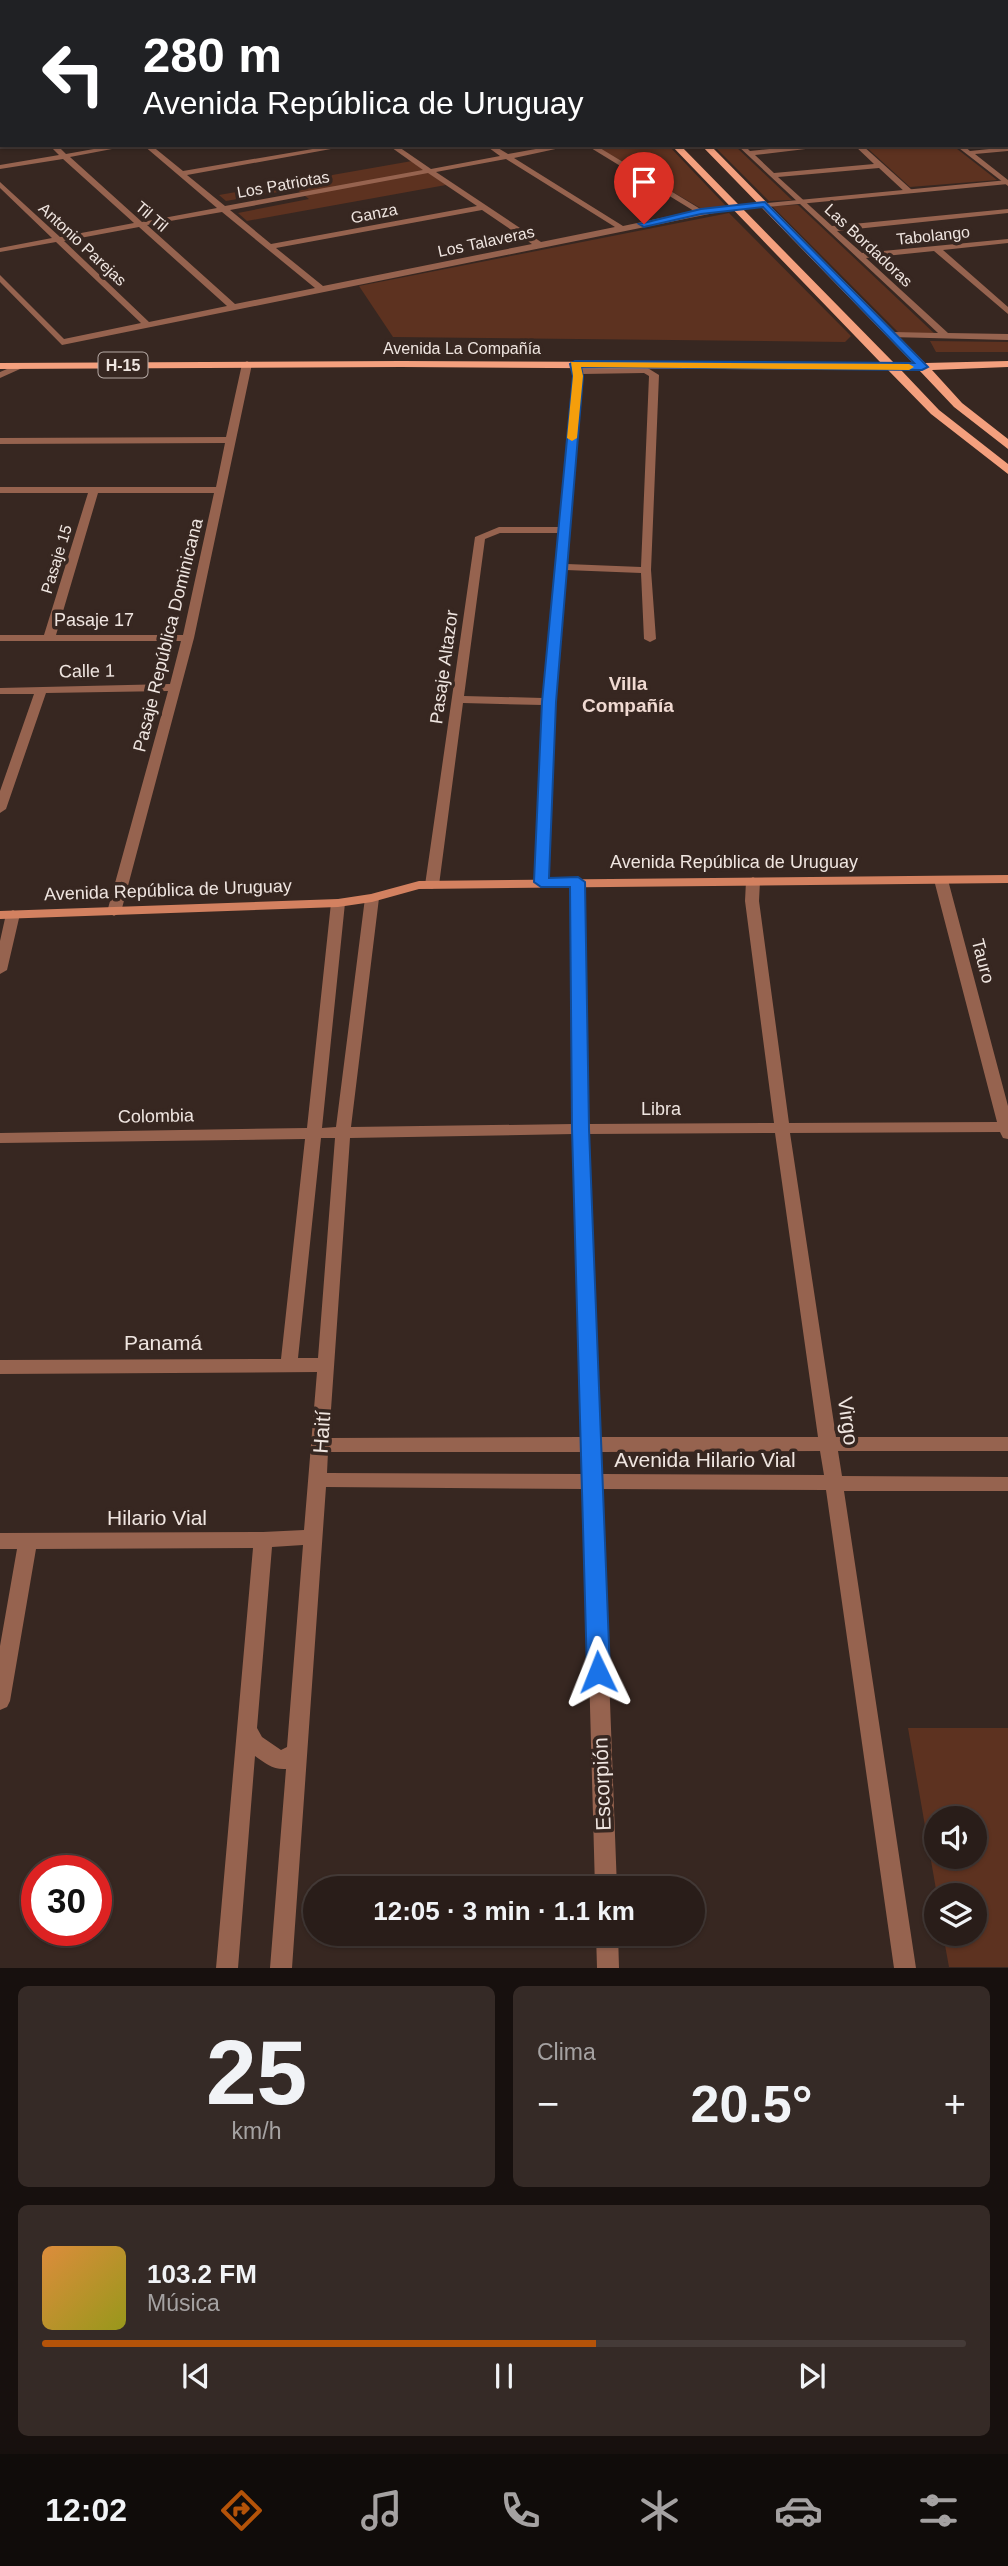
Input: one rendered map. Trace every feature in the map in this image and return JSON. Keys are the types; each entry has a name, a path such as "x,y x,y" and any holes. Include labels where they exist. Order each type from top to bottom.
{"main road":[{"path":"677,147 953,428 1008,470"},
{"path":"707,147 893,335 958,405 1008,445"},
{"name":"Avenida La Compañía","path":"0,366 922,367 1008,364"},
{"name":"Avenida República de Uruguay","path":"6,915 338,903 432,884 1008,879"}],"street":[{"name":"Til Til","path":"54,147 233,307"},
{"path":"0,167 118,147"},
{"path":"148,147 322,290"},
{"path":"181,174 338,147"},
{"path":"394,147 538,244"},
{"path":"491,147 623,229"},
{"name":"Los Patriotas","path":"0,250 560,147"},
{"path":"592,147 701,212"},
{"name":"Las Bordadoras","path":"742,147 947,337"},
{"path":"748,153 814,147"},
{"path":"860,147 909,191"},
{"path":"960,147 1007,183"},
{"path":"967,153 1008,149"},
{"path":"771,175 880,166"},
{"name":"Los Talaveras","path":"0,277 62,342 701,212 1007,183"},
{"name":"Antonio Parejas","path":"0,184 147,324"},
{"name":"Ganza","path":"270,247 484,207"},
{"path":"831,229 1008,211"},
{"name":"Tabolango","path":"860,256 1007,242"},
{"path":"936,248 1008,311"},
{"path":"893,335 1008,337"},
{"path":"0,376 24,365"},
{"name":"Pasaje República Dominicana","path":"114,912 188,638 247,365"},
{"path":"541,882 549,702 562,567 576,367 646,370 654,375 646,570 650,639"},
{"path":"0,441 231,440"},
{"path":"0,490 221,490"},
{"name":"Pasaje 15","path":"49,638 94,490"},
{"name":"Pasaje Altazor","path":"432,884 480,537 499,530 563,530"},
{"path":"562,567 646,570"},
{"name":"Pasaje 17","path":"0,638 188,638"},
{"name":"Calle 1","path":"0,691 175,687"},
{"path":"0,809 41,690"},
{"path":"458,699 549,702"},
{"name":"Tauro","path":"941,880 1007,1130"},
{"name":"Virgo","path":"752,881 752,901 782,1128 905,1968"},
{"name":"Escorpión","path":"578,882 581,1129 606,1876"},
{"name":"Haití","path":"281,1968 343,1133 372,898"},
{"path":"289,1365 338,903"},
{"path":"0,970 6,915"},
{"name":"Libra","path":"314,1133 782,1128 1007,1130"},
{"name":"Colombia","path":"0,1138 314,1133"},
{"name":"Panamá","path":"0,1367 327,1365"},
{"name":"Avenida Hilario Vial","path":"321,1446 1008,1444"},
{"name":"Avenida Hilario Vial","path":"319,1480 1008,1484"},
{"name":"Hilario Vial","path":"0,1541 262,1540 314,1537"},
{"path":"227,1968 262,1540"},
{"path":"0,1702 28,1541"},
{"path":"247,1729 255,1744 278,1760 288,1759 298,1750"},
{"path":"607,1946 608,1968"}],"shaded area":[{"path":"595,147 670,147 726,206 702,209"},
{"path":"715,147 736,147 792,200 769,201"},
{"path":"866,147 955,147 997,180 910,187"},
{"path":"412,161 446,185 247,221 238,213 309,199 296,189 226,201 219,195"},
{"path":"798,205 935,334 899,333 772,206"},
{"path":"729,213 851,336 845,342 393,337 359,286"},
{"path":"930,341 1008,342 1008,352 936,352"},
{"path":"908,1728 1008,1728 1008,1967 949,1967 945,1946 987,1946 987,1883 935,1883 932,1869 987,1869 987,1806 924,1806 924,1820"}],"slow traffic":[{"path":"572,438 578,376 575,364 909,367"}],"district":[{"name":"Villa Compañía","path":"628,694"}],"route":[{"path":"598,1672 581,1129 576,898 578,882 541,882 549,702 578,376 575,364 922,367 876,316 765,204 701,212 644,224"}]}
